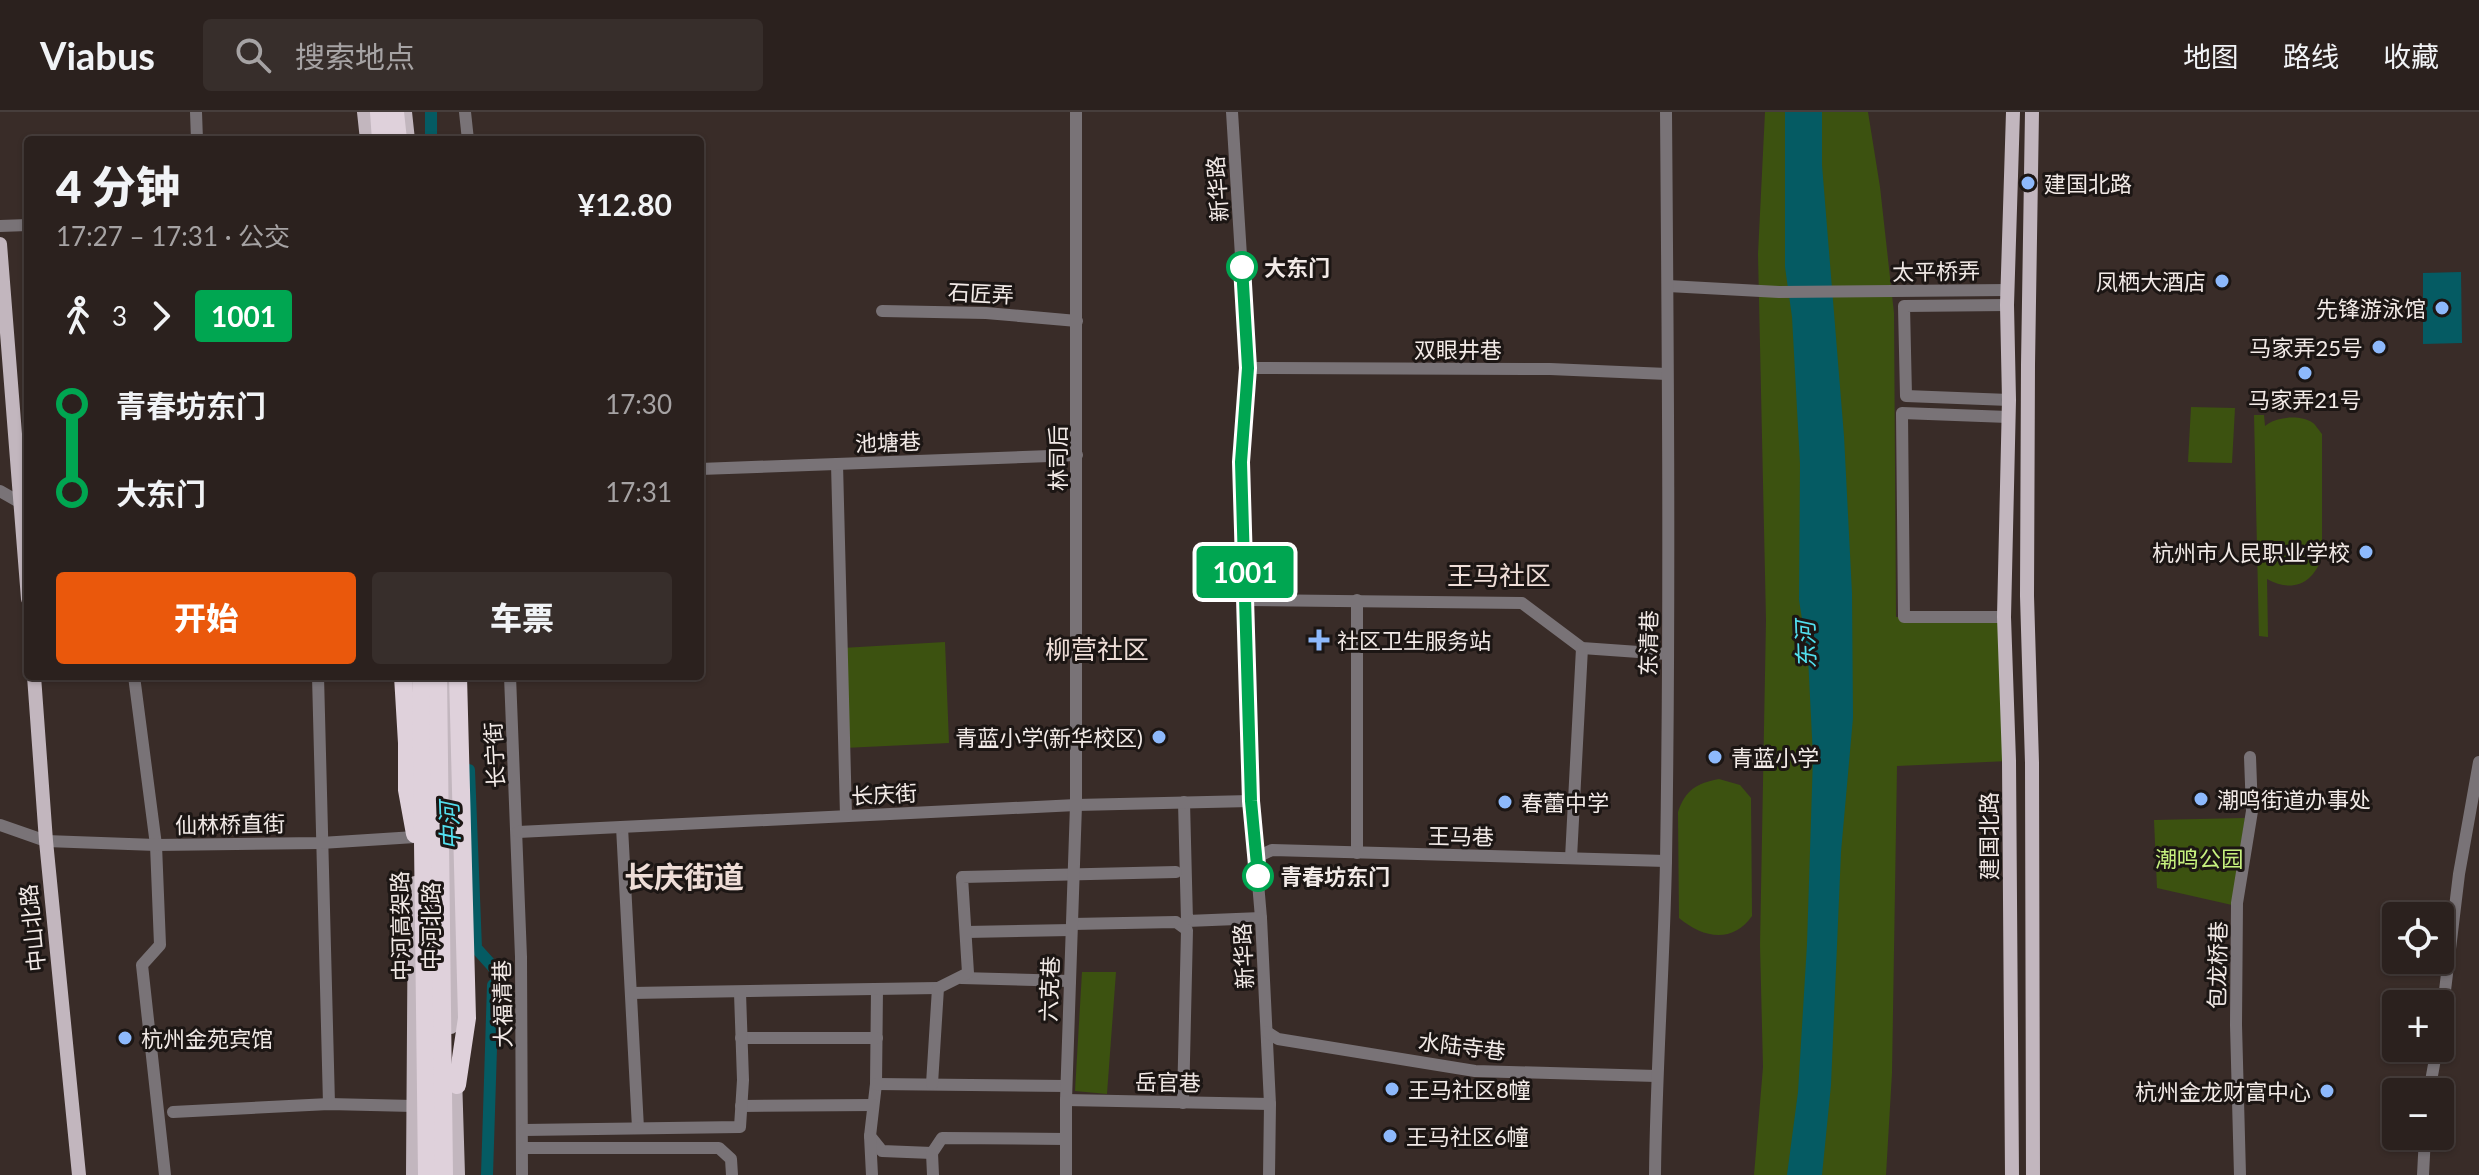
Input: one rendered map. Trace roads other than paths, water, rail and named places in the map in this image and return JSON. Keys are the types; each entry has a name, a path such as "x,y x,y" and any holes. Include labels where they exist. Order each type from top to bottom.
{"highway":[{"path":"379,112 381,136"},
{"path":"395,112 398,136"},
{"path":"403,680 407,790 415,837"},
{"name":"中河高架路","path":"421,680 427,1175"},
{"name":"中河高架路","path":"438,680 444,1175"},
{"path":"457,1085 467,1018 458,680"}],"main road":[{"path":"364,112 367,136"},
{"path":"405,112 408,136"},
{"name":"建国北路","path":"2012,1175 2009,761 2004,617 2013,112"},
{"name":"建国北路","path":"2032,112 2027,596 2032,763 2033,1175"},
{"path":"0,244 22,437 24,544"},
{"name":"中山北路","path":"34,680 46,841 79,1175"},
{"name":"中河北路","path":"412,680 416,742 413,1175"},
{"name":"中河北路","path":"447,680 453,834 451,1060 457,1085 458,1175"}],"street":[{"path":"196,112 197,136"},
{"path":"465,112 468,136"},
{"name":"林司后","path":"1076,112 1076,805"},
{"name":"新华路","path":"1232,112 1248,368 1241,462 1251,801 1261,918 1270,1104 1269,1175"},
{"name":"东清巷","path":"1655,1175 1656,1076 1666,861 1666,112"},
{"path":"0,226 24,225"},
{"name":"太平桥弄","path":"1668,286 2008,298"},
{"path":"2008,298 1904,306 1906,396 2009,400"},
{"name":"石匠弄","path":"882,311 986,313 1077,321"},
{"name":"双眼井巷","path":"1248,368 1550,369 1667,374"},
{"path":"2004,617 1904,617 1902,413 2008,417"},
{"name":"池塘巷","path":"704,469 1077,455"},
{"path":"837,464 846,816"},
{"path":"0,491 21,503"},
{"path":"1246,600 1522,603 1582,648 1667,654"},
{"path":"1357,600 1357,853"},
{"path":"1571,858 1582,648"},
{"path":"135,680 156,845 160,945 142,965 165,1175"},
{"path":"318,680 329,1104"},
{"name":"长宁街","path":"510,680 518,832"},
{"name":"包龙桥巷","path":"2240,1175 2236,1055 2237,903 2252,811 2250,757"},
{"path":"2445,990 2459,874 2479,762"},
{"name":"长庆街","path":"518,832 1076,805 1251,801"},
{"path":"1184,802 1187,921 1261,918"},
{"name":"六克巷","path":"1066,1175 1066,1086 1076,805"},
{"name":"仙林桥直街","path":"0,825 46,841 156,845 321,843 415,837"},
{"path":"622,827 638,1128"},
{"name":"大福清巷","path":"518,832 524,1130 522,1175"},
{"name":"王马巷","path":"1257,857 1272,850 1666,861"},
{"path":"631,993 938,988 968,973 962,877 1176,872"},
{"path":"966,932 1176,922 1187,930 1183,1103"},
{"path":"960,978 1070,981"},
{"path":"932,1084 938,988"},
{"path":"872,1175 870,1136 876,1084 877,989"},
{"path":"524,1130 740,1127 740,993"},
{"name":"水陆寺巷","path":"1267,1032 1278,1039 1475,1071 1656,1076"},
{"path":"741,1038 877,1038"},
{"path":"876,1084 1066,1086"},
{"name":"岳官巷","path":"1066,1100 1270,1104"},
{"path":"173,1112 329,1104 413,1106"},
{"path":"741,1106 873,1105"},
{"path":"870,1136 882,1151 932,1153"},
{"path":"933,1175 932,1153 942,1138 1066,1139"},
{"path":"523,1148 719,1148 731,1159 732,1175"},
{"path":"2423,1175 2424,1150"}],"water":[{"path":"1785,112 1822,112 1822,165 1844,436 1852,593 1853,718 1841,852 1831,1085 1822,1175 1787,1175 1798,1092 1813,757 1808,657 1799,600 1800,464 1792,317 1785,267"},
{"name":"先锋游泳馆","path":"2461,272 2462,343 2423,344 2423,273"}],"waterway":[{"name":"中河","path":"431,112 431,136"},
{"name":"中河","path":"469,770 476,948 494,968"},
{"name":"中河","path":"487,1175 493,985"}],"place":[{"name":"建国北路","path":"2028,183"},
{"name":"大东门","path":"1242,267"},
{"name":"凤栖大酒店","path":"2222,281"},
{"name":"先锋游泳馆","path":"2442,308"},
{"name":"马家弄25号","path":"2379,347"},
{"name":"马家弄21号","path":"2305,373"},
{"name":"杭州市人民职业学校","path":"2366,552"},
{"name":"社区卫生服务站","path":"1319,640"},
{"name":"青蓝小学(新华校区)","path":"1159,737"},
{"name":"青蓝小学","path":"1715,757"},
{"name":"潮鸣街道办事处","path":"2201,799"},
{"name":"春蕾中学","path":"1505,802"},
{"name":"青春坊东门","path":"1258,876"},
{"name":"杭州金苑宾馆","path":"125,1038"},
{"name":"王马社区8幢","path":"1392,1089"},
{"name":"杭州金龙财富中心","path":"2327,1091"},
{"name":"王马社区6幢","path":"1390,1136"}],"district":[{"name":"王马社区","path":"1499,575"},
{"name":"柳营社区","path":"1097,649"},
{"name":"长庆街道","path":"684,876"}],"water label":[{"name":"东河","path":"1805,645"}],"park label":[{"name":"潮鸣公园","path":"2199,858"}]}
